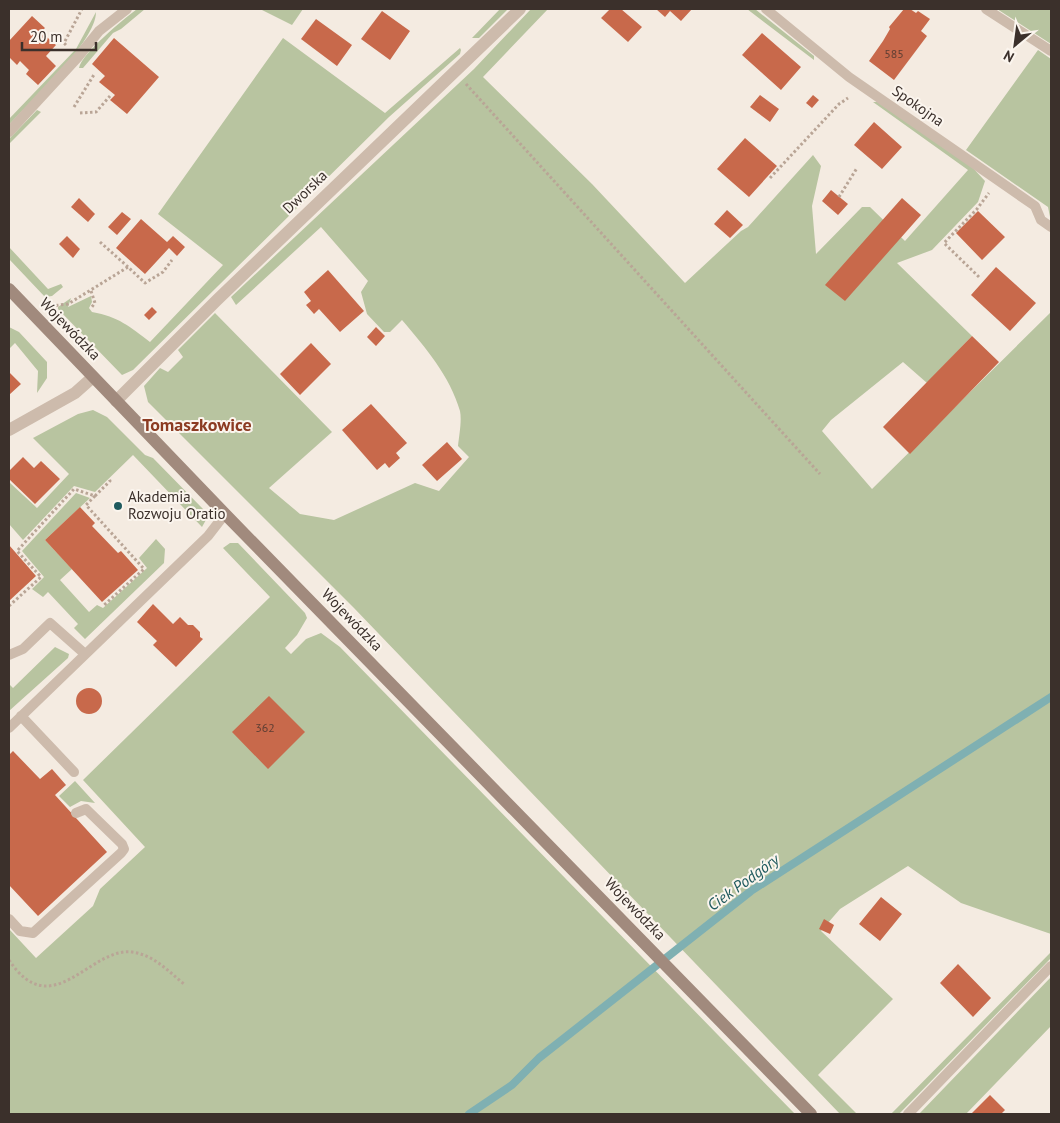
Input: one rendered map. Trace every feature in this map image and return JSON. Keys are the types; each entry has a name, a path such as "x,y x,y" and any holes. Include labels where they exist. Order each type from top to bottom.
{"main road":[{"name":"Wojewódzka","path":"9,289 225,514 655,952 811,1114"}],"street":[{"name":"Dworska","path":"116,401 454,70 520,9"},
{"path":"9,430 75,393 93,377"}],"lane":[{"path":"9,132 78,57 99,31 127,9"},
{"name":"Spokojna","path":"766,9 854,81 1035,206 1041,220 1051,227"},
{"path":"986,9 1051,51"},
{"path":"9,728 208,536 225,514"},
{"path":"9,655 23,650 50,623 86,654"},
{"path":"21,716 74,772"},
{"path":"9,919 20,931 33,933 121,853 124,848 122,844 92,813 86,809 76,813"},
{"path":"908,1114 1051,966"}],"path":[{"path":"69,47 64,42 82,9"},
{"path":"454,70 820,474"},
{"path":"74,107 96,73"},
{"path":"80,113 96,112 110,96"},
{"path":"770,178 838,104 853,96"},
{"path":"839,197 857,168"},
{"path":"979,277 944,243 978,209 993,186"},
{"path":"100,242 145,283 163,272 172,260"},
{"path":"51,306 68,304 128,267"},
{"path":"91,291 95,303 92,308"},
{"path":"103,606 144,568 86,505 110,481 110,478"},
{"path":"9,606 40,576 18,551 74,489 84,490 95,496"},
{"path":"9,960 26,981 40,985 54,985 75,977 116,954 131,952 151,957 184,984"}],"green space":[{"path":"137,9 145,9 121,29 113,33 83,68 79,68 95,45"},
{"path":"260,9 303,9 292,25"},
{"path":"500,9 508,9 479,38 472,38"},
{"path":"531,9 548,9 483,77 592,184 685,283 741,231 748,227 813,155 821,166 812,206 816,254 862,207 870,207 905,241 968,170 873,102 881,102 972,167 985,181 978,202 932,250 897,263 972,336 927,383 903,362 831,420 822,431 872,489 1051,312 1051,934 961,903 908,866 840,909 821,931 893,999 818,1075 857,1114 840,1114 354,608 148,402 144,386 160,368 168,372 183,357 178,350 215,313 332,432 269,488 300,514 334,520 415,483 439,491 469,457 458,446 461,415 456,398 436,362 402,320 390,332 384,332 367,314 361,292 368,281 321,227 236,305 231,297 474,69"},
{"path":"747,9 755,9 814,56 814,60"},
{"path":"997,9 1051,9 1051,44"},
{"path":"96,12 93,25 74,55 9,125 9,119 76,49"},
{"path":"283,38 385,113 460,48 461,50 460,54 389,117 133,370 122,375 58,307 71,298 68,307 91,296 92,302 89,308 92,312 117,319 150,342 223,265 158,214"},
{"path":"1038,50 1051,59 1051,222 1048,207 966,150"},
{"path":"37,110 41,112 9,144 9,139"},
{"path":"9,247 48,289 61,284 63,287 52,296 45,297 9,259"},
{"path":"9,327 19,332 47,362 47,378 37,393 38,371 15,343 9,349"},
{"path":"93,410 107,417 145,455 153,458 203,509 207,518 202,527 133,455 95,492 74,486 23,540 9,524 9,482 37,508 69,474 33,438 78,414"},
{"path":"76,493 90,498 45,540 72,569 60,580 89,612 97,605 103,608 147,568 139,558 156,539 165,549 164,563 85,639 74,628 78,624 48,592 43,597 32,589 44,577 22,551"},
{"path":"230,543 238,543 305,613 307,618 297,635 285,648 291,654 306,639 321,633 340,647 795,1114 9,1114 9,929 36,958 93,906 100,889 145,847 83,780 270,597 223,548"},
{"path":"55,647 69,654 68,658 9,711 9,684 13,688"},
{"path":"75,781 95,803 81,801 70,807 59,796"},
{"path":"1051,952 1051,958 899,1114 891,1114"},
{"path":"1051,977 1051,1026 966,1114 919,1114"}],"building":[{"path":"610,9 621,9 642,27 628,42 601,18"},
{"path":"656,9 692,9 681,21 670,11 665,17"},
{"path":"904,9 910,9 916,13 918,11 930,19 921,31 927,36 894,80 869,61 883,41 890,29 889,27"},
{"path":"382,11 410,31 390,60 361,39"},
{"path":"32,16 45,28 41,32 56,45 46,56 56,66 38,85 26,74 29,70 20,61 17,65 9,57 9,41"},
{"path":"316,19 352,45 337,66 301,39"},
{"path":"762,33 801,67 781,90 742,55"},
{"path":"114,38 159,77 127,114 110,100 115,95 99,82 105,76 92,64"},
{"path":"760,95 779,109 770,122 750,107"},
{"path":"813,95 819,100 812,108 806,103"},
{"path":"874,122 902,147 882,169 854,145"},
{"path":"745,138 777,166 749,197 717,169"},
{"path":"831,190 848,204 838,215 822,201"},
{"path":"79,198 95,214 88,222 71,207"},
{"path":"902,198 921,215 845,301 825,285"},
{"path":"727,210 743,225 730,238 714,224"},
{"path":"978,211 1005,237 982,260 956,233"},
{"path":"122,212 131,219 117,235 108,227"},
{"path":"141,219 167,242 173,236 185,247 177,256 169,248 145,274 116,248"},
{"path":"67,236 80,249 73,258 59,244"},
{"path":"996,267 1036,303 1010,331 971,295"},
{"path":"328,270 364,311 340,332 319,309 314,314 306,305 311,301 304,292"},
{"path":"152,307 157,312 149,320 144,315"},
{"path":"376,327 385,336 376,346 367,337"},
{"path":"972,336 999,362 910,454 883,427"},
{"path":"311,343 331,364 300,395 280,374"},
{"path":"9,372 21,384 9,395"},
{"path":"371,404 407,443 396,453 400,458 389,468 385,463 377,470 342,430"},
{"path":"447,442 462,459 437,481 422,465"},
{"path":"23,457 34,468 41,461 60,479 35,504 9,479 9,471"},
{"path":"80,507 95,523 92,526 118,553 121,551 138,570 102,602 45,540"},
{"path":"9,545 36,576 9,601"},
{"path":"153,604 173,624 180,617 188,625 193,625 200,632 200,637 203,639 176,667 153,645 157,641 137,622"},
{"path":"89,688 98,692 102,701 98,710 89,714 80,710 76,701 80,692"},
{"path":"269,696 305,732 268,769 232,732"},
{"path":"13,751 40,779 52,769 66,785 55,795 107,852 38,916 9,885 9,755"},
{"path":"881,897 902,914 880,941 859,924"},
{"path":"824,919 834,925 830,934 819,929"},
{"path":"958,964 991,998 973,1017 940,983"},
{"path":"990,1095 1005,1110 1001,1114 971,1114"}],"waterway":[{"name":"Ciek Podgóry","path":"469,1114 512,1085 539,1058 751,891 1051,697"}],"place":[{"name":"Akademia Rozwoju Oratio","path":"118,506"}],"district":[{"name":"Tomaszkowice","path":"197,425"}]}
